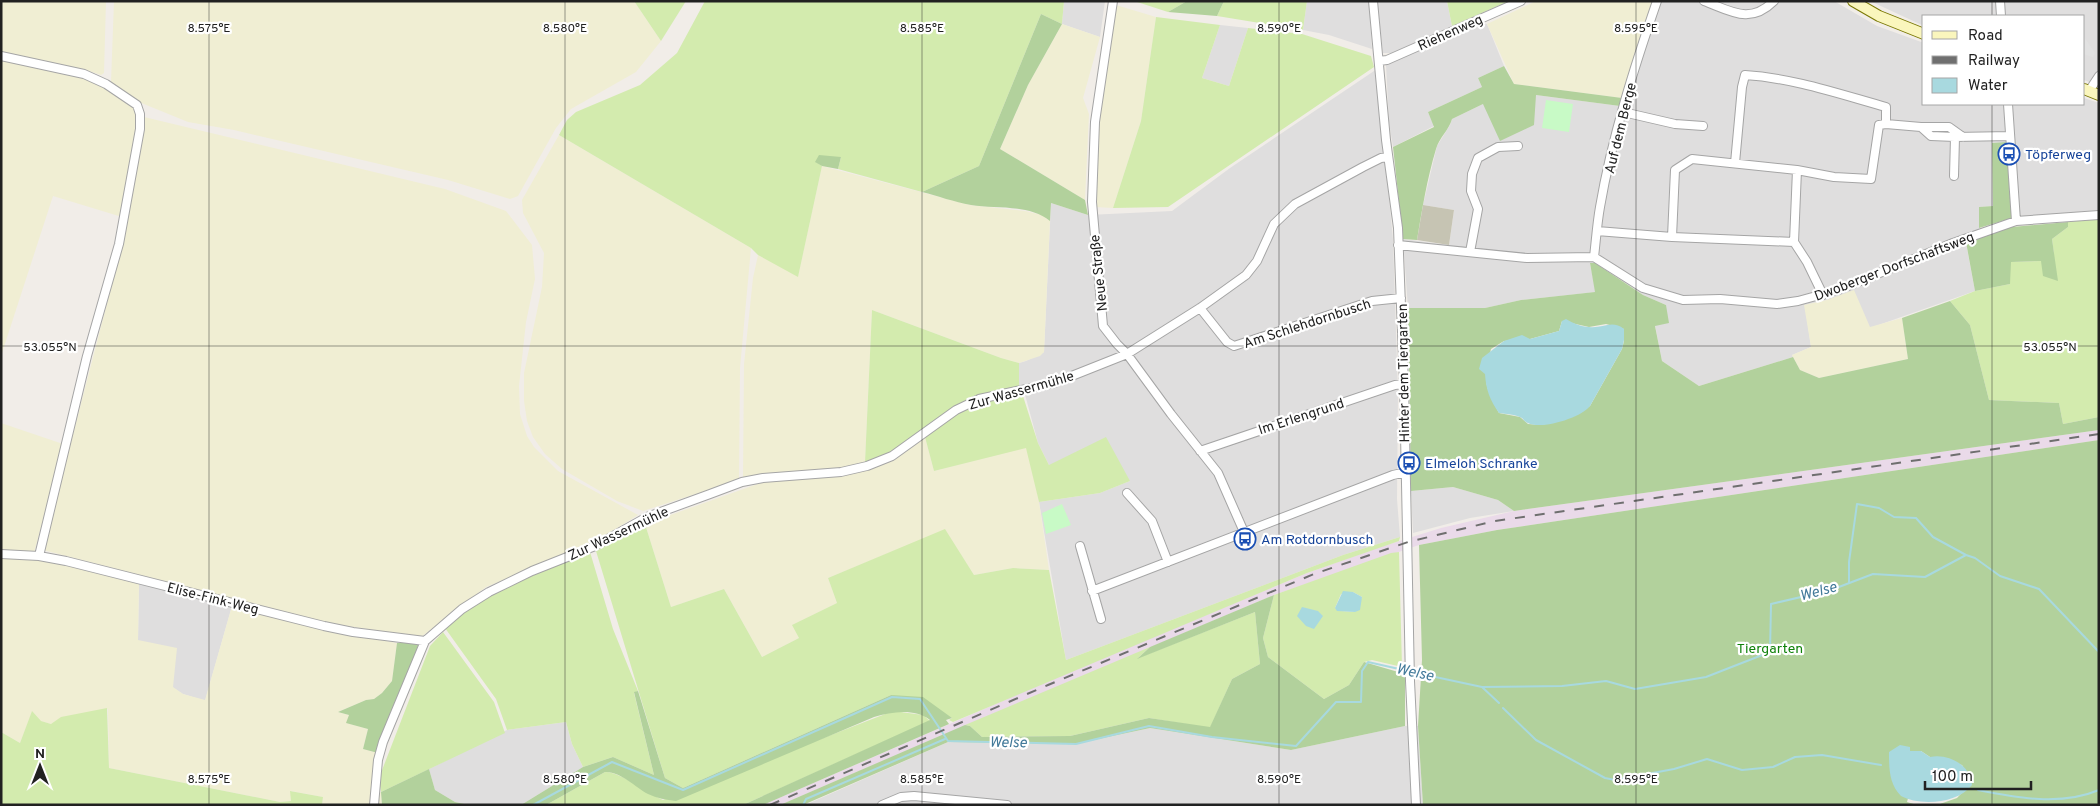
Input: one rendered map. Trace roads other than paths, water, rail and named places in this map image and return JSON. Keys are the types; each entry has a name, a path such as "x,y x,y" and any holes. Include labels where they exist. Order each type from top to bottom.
{"street":[{"name":"Neue Straße","path":"1113,1 1095,122 1092,222 1103,326 1116,344 1127,354 1218,473 1244,532"},
{"name":"Hinter dem Tiergarten","path":"1373,1 1398,245 1401,298 1410,681 1416,805"},
{"name":"Riehenweg","path":"1379,61 1387,60 1521,1"},
{"name":"Auf dem Berge","path":"1594,257 1600,208 1623,112 1657,1"},
{"path":"1704,1 1744,16 1760,13 1774,1"},
{"path":"1853,1 1879,16 1922,33"},
{"path":"2000,1 2001,15"},
{"path":"1,56 84,74 106,84 137,106 140,114 140,129 119,244 87,356 39,556"},
{"path":"1735,163 1742,87 1745,75 1766,76 1807,84 1886,107 1886,124"},
{"path":"2091,91 2099,76"},
{"path":"2008,105 2016,221"},
{"path":"1623,112 1675,124 1703,126"},
{"path":"1672,237 1675,170 1692,160 1735,163 1797,170 1834,177 1871,180 1879,125 1949,127 1959,137 2010,136"},
{"path":"1954,176 1959,137"},
{"path":"1470,252 1478,209 1471,191 1472,174 1478,158 1498,147 1518,146"},
{"name":"Zur Wassermühle","path":"425,641 462,609 489,592 532,571 595,546 647,517 742,482 764,478 841,472 866,466 892,456 956,410 979,399 1054,383 1127,354 1200,308 1250,272 1258,262 1274,224 1295,204 1369,164 1388,157"},
{"path":"1797,170 1794,242 1807,262 1822,295"},
{"name":"Dwoberger Dorfschaftsweg","path":"1594,257 1643,288 1683,300 1729,300 1778,304 1822,295 1953,243 2016,221 2099,214"},
{"path":"1597,231 1672,237 1794,242"},
{"path":"1398,245 1527,258 1594,257"},
{"name":"Am Schlehdornbusch","path":"1200,308 1227,342 1234,346 1372,301 1401,298"},
{"name":"Im Erlengrund","path":"1200,451 1389,387 1404,384"},
{"path":"1092,591 1393,475 1406,472"},
{"path":"1127,493 1152,521 1168,562"},
{"path":"1080,546 1101,619"},
{"name":"Elise-Fink-Weg","path":"1,554 39,556 324,626 425,641"},
{"path":"374,805 378,760 383,742 425,641"},
{"path":"882,805 901,797 914,796 1007,805"}],"water":[{"path":"1566,319 1583,326 1594,327 1611,324 1624,329 1622,349 1590,406 1578,415 1560,422 1542,425 1534,425 1525,422 1522,418 1499,413 1489,395 1485,374 1479,369 1482,358 1504,341 1522,335 1530,339 1559,331 1562,321"},
{"path":"1343,591 1353,592 1362,597 1360,610 1355,612 1337,611 1335,608"},
{"path":"1302,607 1318,611 1323,616 1314,629 1306,626 1297,616"},
{"path":"1900,745 1910,747 1910,751 1921,751 1930,757 1944,757 1957,762 1968,772 1972,785 1958,796 1938,801 1918,801 1901,796 1892,781 1889,758 1889,752"}],"waterway":[{"name":"Welse","path":"1849,583 1849,562 1857,504 1879,508 1894,517 1916,518 1933,537 1966,555"},
{"name":"Welse","path":"1412,672 1482,687 1562,686 1606,681 1635,689 1706,677 1770,652 1771,604 1831,590 1873,574 1925,577 1966,555 1975,558 2000,576 2039,589 2099,652"},
{"name":"Welse","path":"533,805 612,762 683,790 892,697 920,699 948,741 1076,744 1149,726 1212,737 1296,746 1336,702 1361,702 1362,671 1368,662 1408,671"},
{"name":"Welse","path":"1482,687 1499,703"},
{"name":"Welse","path":"1503,708 1536,740 1605,778 1615,780 1674,769 1707,759 1742,770 1773,767 1795,757 1822,755 1881,765"},
{"path":"803,805 806,799 945,739"},
{"name":"Welse","path":"1978,790 2008,796 2039,799 2070,798 2099,790"}],"railway":[{"path":"770,805 1048,685 1314,574 1408,542 1495,521 2099,434"}],"place":[{"name":"Töpferweg","path":"2009,154"},
{"name":"Elmeloh Schranke","path":"1409,463"},
{"name":"Am Rotdornbusch","path":"1245,539"}],"park label":[{"name":"Tiergarten","path":"1770,648"}]}
